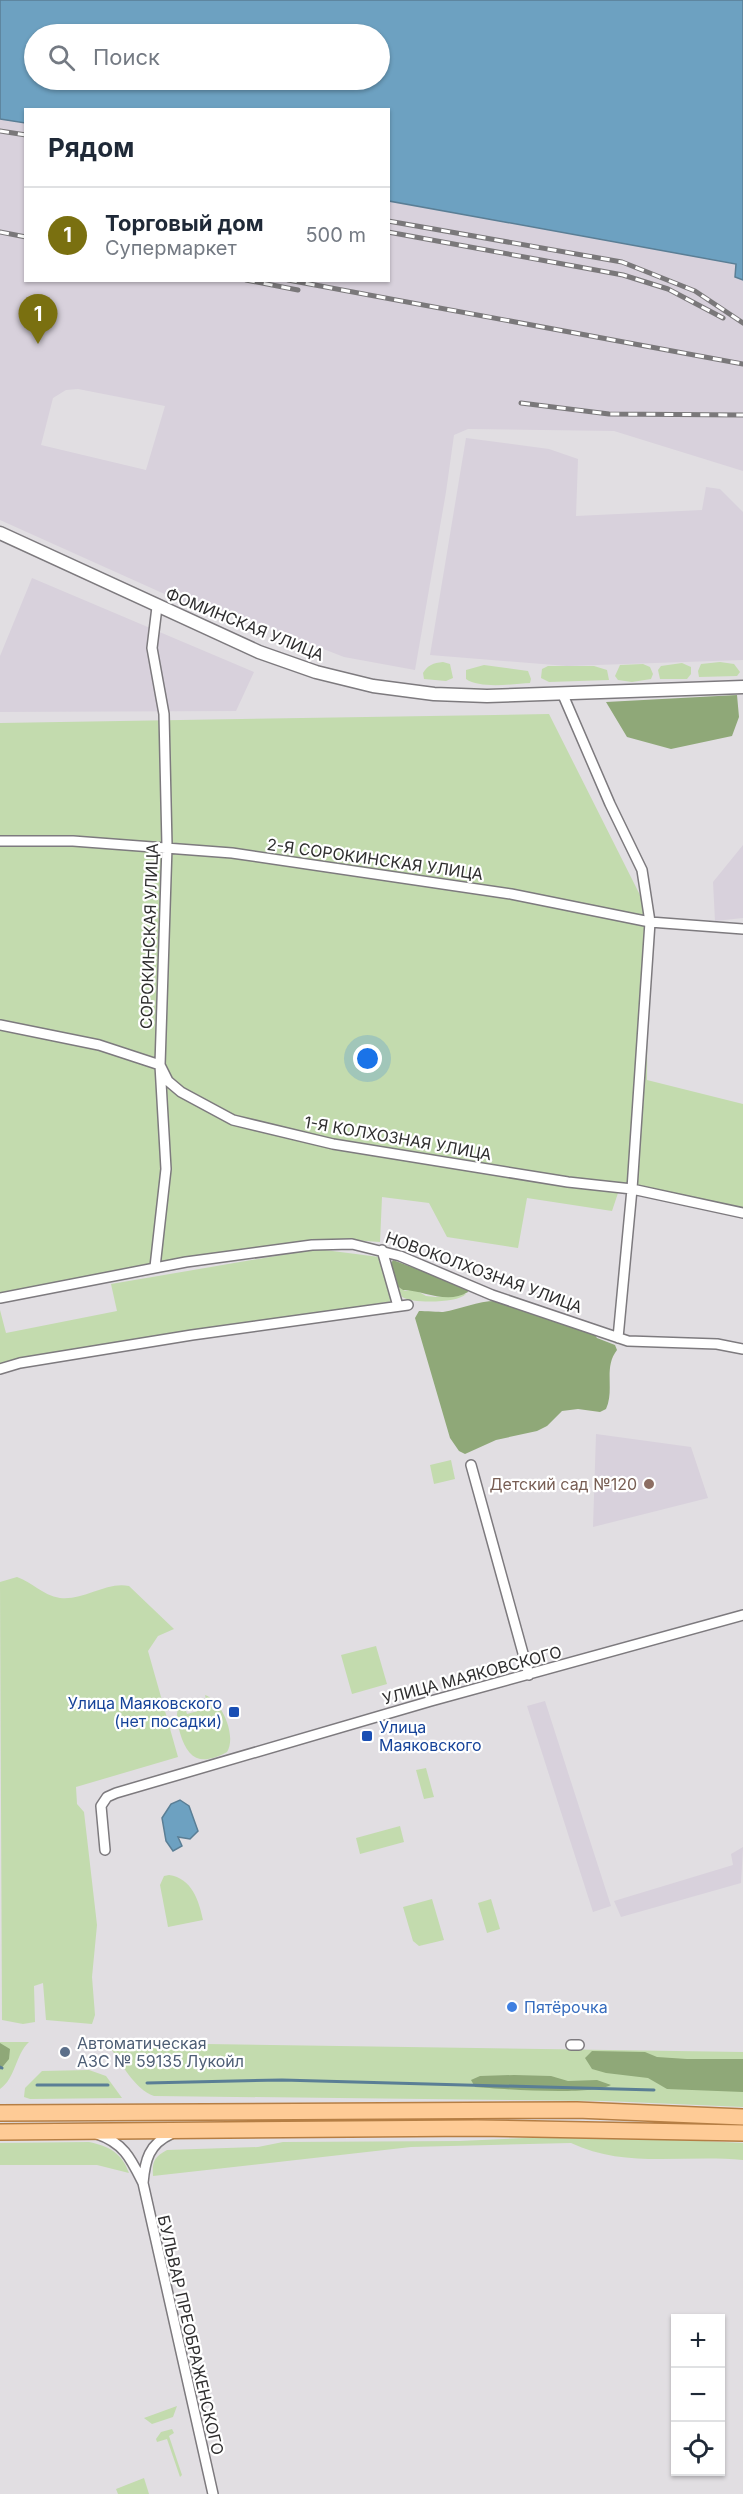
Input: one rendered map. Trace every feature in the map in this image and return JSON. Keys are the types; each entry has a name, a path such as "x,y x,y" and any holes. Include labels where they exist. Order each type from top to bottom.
{"main road":[{"path":"0,2113 577,2110 743,2117"},
{"path":"0,2132 477,2128 743,2133"}],"street":[{"name":"ФОМИНСКАЯ УЛИЦА","path":"0,533 158,607 288,663 373,686 434,694 563,695 743,687"},
{"name":"СОРОКИНСКАЯ УЛИЦА","path":"155,1267 166,1169 160,1065 167,846 164,714 152,648 158,607"},
{"path":"563,695 610,804 642,870 650,922 632,1189 618,1338"},
{"name":"2-Я СОРОКИНСКАЯ УЛИЦА","path":"0,841 73,841 167,846 511,894 650,922 743,929"},
{"path":"0,1025 99,1044 160,1065"},
{"name":"1-Я КОЛХОЗНАЯ УЛИЦА","path":"160,1065 168,1081 181,1092 233,1120 333,1144 568,1182 632,1189 743,1213"},
{"name":"НОВОКОЛХОЗНАЯ УЛИЦА","path":"0,1298 155,1267 326,1244 352,1244 382,1250 422,1263 492,1295 628,1341 717,1344 743,1349"},
{"path":"0,1369 20,1363 192,1335 403,1306 382,1250"},
{"path":"471,1465 529,1675"},
{"name":"УЛИЦА МАЯКОВСКОГО","path":"105,1850 101,1810 107,1797 431,1701 743,1615"},
{"path":"143,2182 146,2161 154,2145 170,2134 191,2129"},
{"path":"77,2132 105,2137 122,2146 143,2182"},
{"name":"БУЛЬВАР ПРЕОБРАЖЕНСКОГО","path":"143,2182 213,2494"}],"shaded area":[{"path":"0,119 24,123 24,282 390,282 390,201 737,264 735,277 743,280 743,471 614,431 468,429 454,435 415,670 344,657 215,607 209,614 0,520","holes":["78,389 165,406 146,470 41,445 53,398 66,390"]},
{"path":"466,438 549,449 578,459 576,516 702,510 706,487 720,489 743,512 743,660 567,666 430,655"},
{"path":"32,578 254,672 236,711 0,712 0,656"},
{"path":"743,845 743,918 715,921 713,882"},
{"name":"Детский сад №120","path":"596,1434 691,1447 708,1498 593,1527"},
{"path":"545,1701 611,1906 593,1912 527,1706"},
{"path":"743,1847 741,1883 621,1917 614,1901 733,1865 731,1854"}],"green space":[{"path":"443,662 450,664 453,678 446,681 424,679 423,673 427,668"},
{"path":"720,662 734,664 740,672 737,676 699,677 698,671 701,664"},
{"path":"682,663 691,667 691,674 687,679 660,679 658,670 661,666"},
{"path":"643,664 650,667 653,674 651,679 632,682 618,680 615,676 620,665"},
{"path":"484,665 528,671 530,683 488,685 466,679 466,670"},
{"path":"548,666 594,666 607,670 609,680 549,682 541,678 542,669"},
{"path":"737,695 739,717 732,736 671,749 627,737 606,702"},
{"path":"549,714 648,911 647,1080 743,1104 743,1209 619,1190 612,1211 527,1198 518,1248 447,1237 429,1203 382,1197 380,1242 336,1239 164,1261 0,1293 0,723"},
{"path":"317,1249 379,1257 393,1301 33,1359 0,1367 0,1310 6,1333 117,1311 111,1284"},
{"path":"393,1260 467,1288 468,1292 460,1296 443,1297 403,1290 397,1286 390,1265"},
{"path":"397,1286 405,1291 414,1289 426,1296 466,1294 445,1301 416,1301 402,1297"},
{"path":"496,1301 590,1328 597,1338 615,1345 617,1350 611,1364 610,1394 606,1409 600,1412 578,1409 562,1411 547,1426 537,1431 496,1440 465,1454 459,1451 450,1438 415,1318 419,1311 443,1312 482,1302"},
{"path":"451,1460 455,1479 434,1484 430,1465"},
{"path":"17,1577 60,1598 77,1597 112,1586 129,1586 174,1629 158,1636 148,1651 178,1757 76,1787 77,1804 84,1812 97,1925 92,1977 95,2015 92,2024 46,2020 43,1983 34,1986 35,2022 23,2024 2,2020 0,1582"},
{"path":"376,1646 387,1684 352,1694 341,1655"},
{"path":"205,1695 222,1711 230,1737 227,1752 210,1759 197,1758 187,1749 180,1733 177,1716 183,1701 187,1714 208,1708"},
{"path":"426,1768 434,1797 424,1799 416,1770"},
{"path":"400,1826 404,1842 360,1854 356,1838"},
{"path":"164,1876 177,1877 189,1886 197,1898 203,1920 168,1927 160,1885"},
{"path":"432,1899 444,1940 419,1946 413,1941 403,1907"},
{"path":"491,1899 500,1929 487,1933 478,1903"},
{"path":"113,2040 131,2050 137,2043 743,2052 743,2107 606,2101 154,2096 140,2087 128,2074 109,2046"},
{"path":"0,2042 29,2042 24,2047 9,2079 0,2089"},
{"path":"0,2043 10,2049 9,2059 0,2070"},
{"path":"592,2051 645,2052 657,2057 687,2059 743,2059 743,2092 667,2089 648,2078 606,2073 592,2069 585,2058"},
{"path":"89,2070 106,2076 122,2098 30,2099 24,2097 25,2088 42,2071"},
{"path":"480,2076 551,2076 568,2081 597,2080 611,2085 585,2090 524,2090 475,2087 471,2080"},
{"path":"590,2135 743,2143 743,2160 612,2156 571,2143 411,2147 153,2176 155,2160 167,2150 258,2147 283,2142 460,2141"},
{"path":"89,2142 103,2146 119,2155 129,2173 97,2165 0,2165 0,2143"},
{"path":"177,2406 173,2417 152,2424 144,2418"},
{"path":"172,2429 174,2433 169,2436 182,2475 180,2477 167,2439 157,2442 156,2439 161,2432"},
{"path":"144,2478 149,2494 118,2494 116,2489"}],"water":[{"path":"0,0 743,0 743,280 735,277 736,264 390,201 390,108 24,108 24,123 0,119"},
{"path":"180,1800 189,1806 198,1831 190,1839 178,1837 182,1846 173,1851 166,1841 162,1818 171,1804"}],"waterway":[{"path":"147,2083 282,2080 654,2090"},
{"path":"37,2085 108,2085"}],"railway":[{"path":"0,131 24,135"},
{"path":"390,221 622,262 695,291 743,323"},
{"path":"0,232 24,237"},
{"path":"390,232 623,275 668,289 723,318"},
{"path":"256,282 298,290"},
{"path":"299,282 743,364"},
{"path":"521,403 609,414 743,415"}],"place":[{"name":"Торговый дом","path":"38,344"},
{"name":"Детский сад №120","path":"649,1484"},
{"name":"Улица Маяковского (нет посадки)","path":"234,1712"},
{"name":"Улица Маяковского","path":"367,1736"},
{"name":"Пятёрочка","path":"512,2007"},
{"name":"Автоматическая АЗС № 59135 Лукойл","path":"65,2052"}]}
